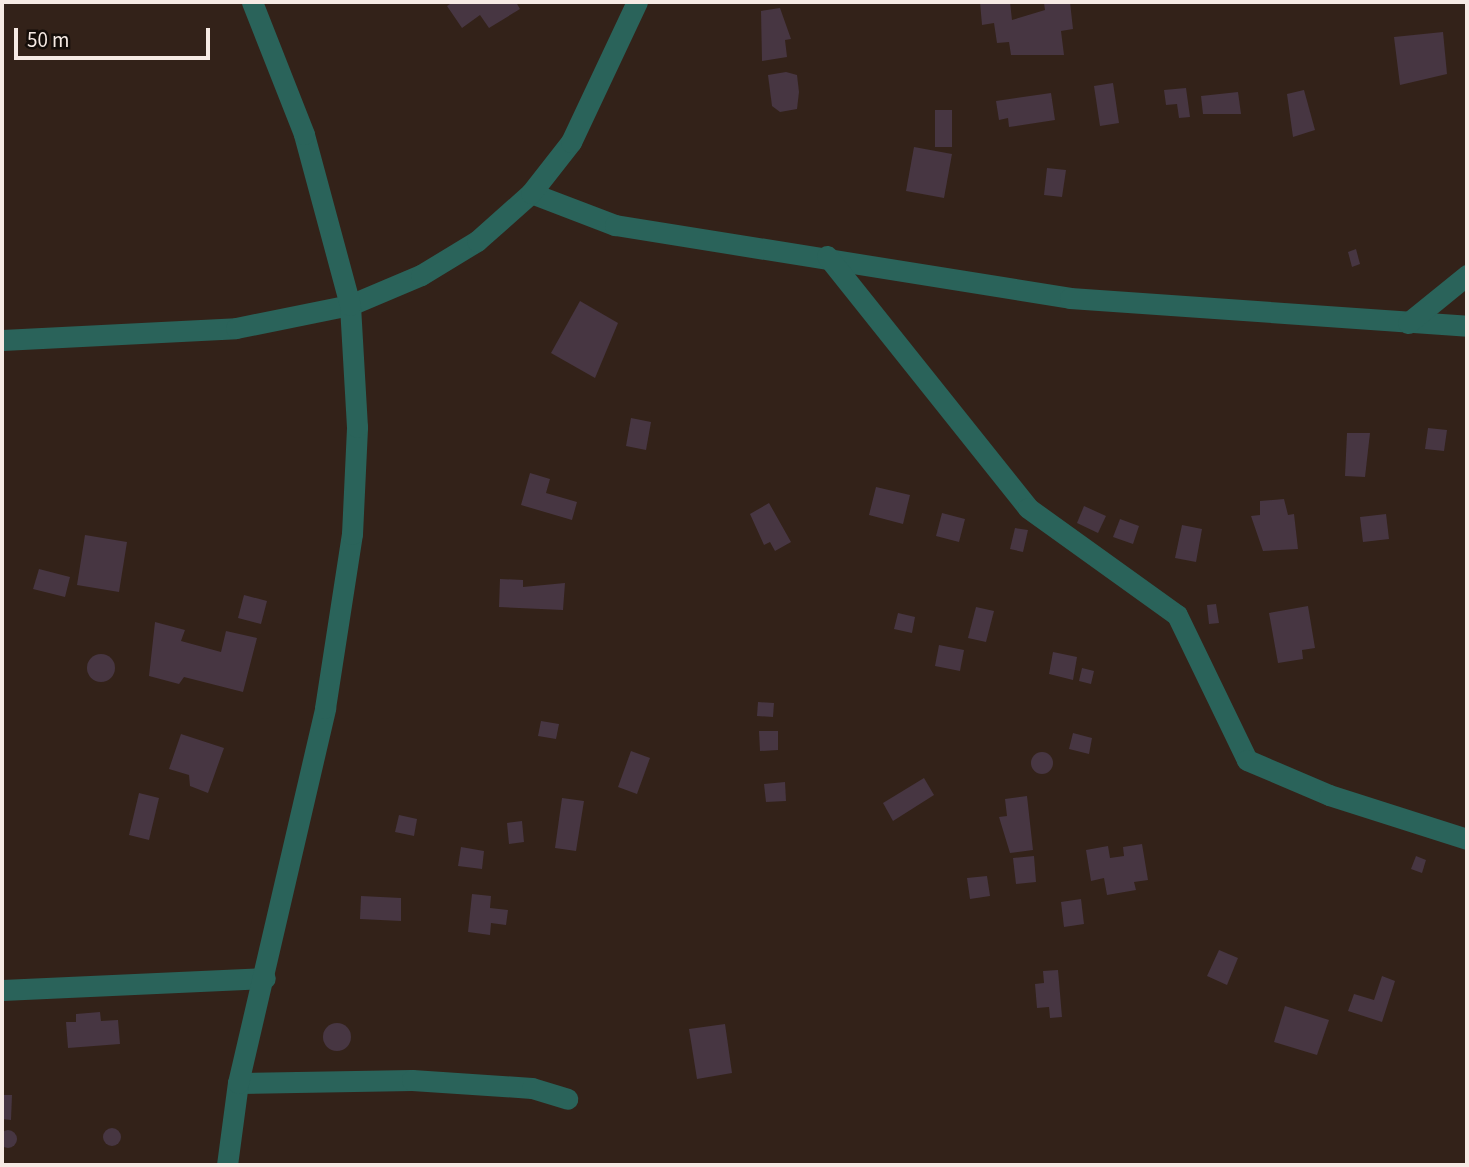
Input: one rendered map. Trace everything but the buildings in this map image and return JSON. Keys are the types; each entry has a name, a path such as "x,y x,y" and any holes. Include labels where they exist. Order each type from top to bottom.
{"street":[{"path":"227,1165 238,1083 265,978 325,708 352,534 357,427 349,305 304,134 252,2"},
{"path":"2,340 208,330 349,305 421,275 477,241 531,193 571,142 637,2"},
{"path":"531,193 615,225 827,256 1070,298 1467,326"},
{"path":"827,256 1028,508 1177,615 1247,760 1329,795 1467,839"},
{"path":"1408,323 1467,275"},
{"path":"2,990 265,978"},
{"path":"238,1083 412,1080 532,1088 567,1099"}]}
